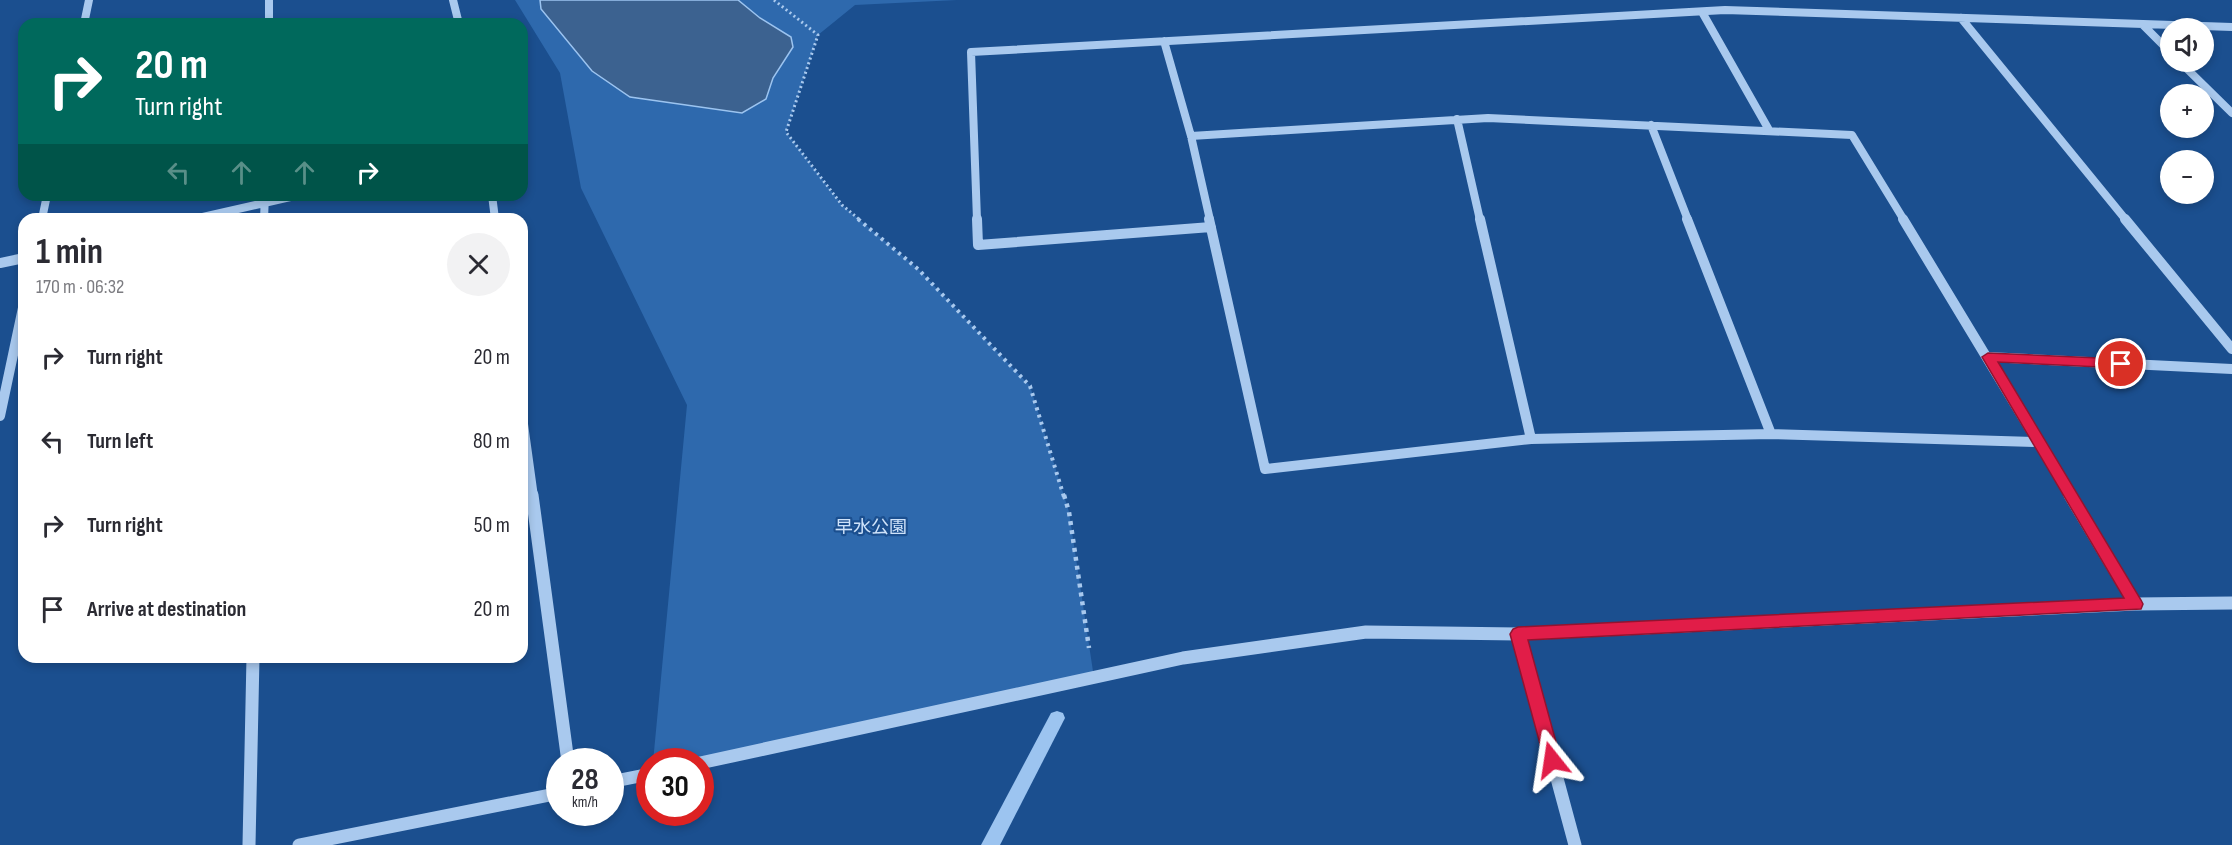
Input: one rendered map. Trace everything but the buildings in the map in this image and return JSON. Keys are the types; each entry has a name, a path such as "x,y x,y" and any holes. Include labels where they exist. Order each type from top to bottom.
{"street":[{"path":"85,18 89,0"},
{"path":"269,0 269,18"},
{"path":"453,0 458,18"},
{"path":"1211,227 978,245 971,52 1725,10 2232,27"},
{"path":"1702,12 1769,130"},
{"path":"1961,18 2232,349"},
{"path":"2143,25 2160,42"},
{"path":"1164,41 1191,136 1265,469 1531,439 1771,434 2038,442"},
{"path":"2190,72 2232,113"},
{"path":"1191,136 1488,118 1852,135 2135,604"},
{"path":"1457,119 1531,439"},
{"path":"1651,125 1771,434"},
{"path":"215,213 257,201"},
{"path":"0,263 18,259"},
{"path":"0,416 18,331"},
{"path":"1988,357 2232,369"},
{"path":"528,462 566,748"},
{"path":"714,760 1183,658 1366,632 1518,634 2135,604 2232,603"},
{"path":"1518,634 1575,845"},
{"path":"249,845 254,663"},
{"path":"299,845 546,796"}],"path":[{"path":"774,0 818,35 786,132 842,204 918,269 1029,386 1069,512 1094,678"}],"green space":[{"name":"早水公園","path":"515,0 957,0 855,5 818,35 786,132 842,205 918,269 1030,386 1069,512 1094,678 714,759 714,748 654,748 687,405 581,188 560,73"}],"shaded area":[{"path":"540,0 738,0 760,18 791,37 793,47 773,78 766,99 742,113 630,97 592,71 541,9"}],"waterway":[{"path":"990,845 1057,718"}],"route":[{"path":"1552,760 1518,634 2135,604 1988,357 2121,364"}]}
